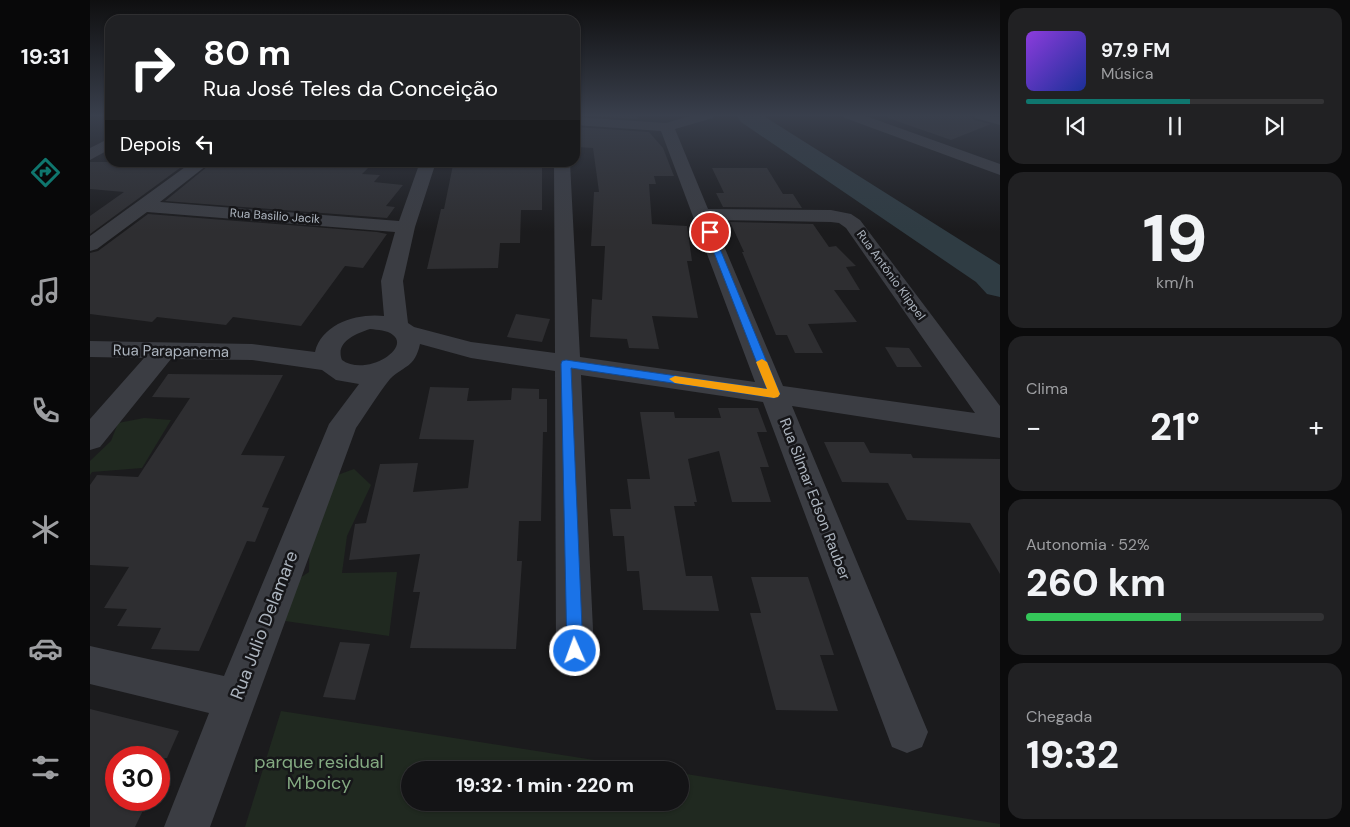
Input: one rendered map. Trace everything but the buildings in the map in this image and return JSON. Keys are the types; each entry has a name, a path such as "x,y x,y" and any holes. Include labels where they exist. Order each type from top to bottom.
{"street":[{"name":"Rua Silmar Edson Rauber","path":"678,154 907,732"},
{"path":"955,154 1000,170"},
{"path":"90,245 196,167"},
{"path":"360,324 392,281 406,227 426,167"},
{"path":"562,167 575,651"},
{"name":"Rua Basilio Jacik","path":"144,206 406,227"},
{"name":"Rua Antônio Klippel","path":"702,214 831,216 844,218 854,224 1000,427"},
{"path":"392,281 402,329 410,341 408,350 393,365"},
{"path":"471,350 393,365 369,375 354,376 336,368 327,355 329,346 351,327 380,322 471,350 1000,427"},
{"name":"Rua Parapanema","path":"90,349 252,352 336,338"},
{"path":"90,439 164,351"},
{"name":"Rua Parapanema","path":"252,352 336,368"},
{"name":"Rua Julio Delamare","path":"187,827 343,424 393,365"},
{"name":"Rua Julio Delamare","path":"336,368 343,424"},
{"path":"90,664 235,700"}],"green space":[{"path":"144,418 171,420 142,468 92,472 90,475 90,461 111,441 118,423"},
{"path":"354,469 371,485 347,536 342,573 397,572 389,636 285,621 282,590 309,572 310,522 332,477"},
{"name":"parque residual M'boicy","path":"281,711 600,761 401,761 401,811 689,811 689,774 1000,824 1000,827 245,827"}],"waterway":[{"path":"805,154 989,274 1000,286"}],"slow traffic":[{"path":"675,379 774,394 762,362"}],"route":[{"path":"575,651 566,364 774,394 710,232"}]}
